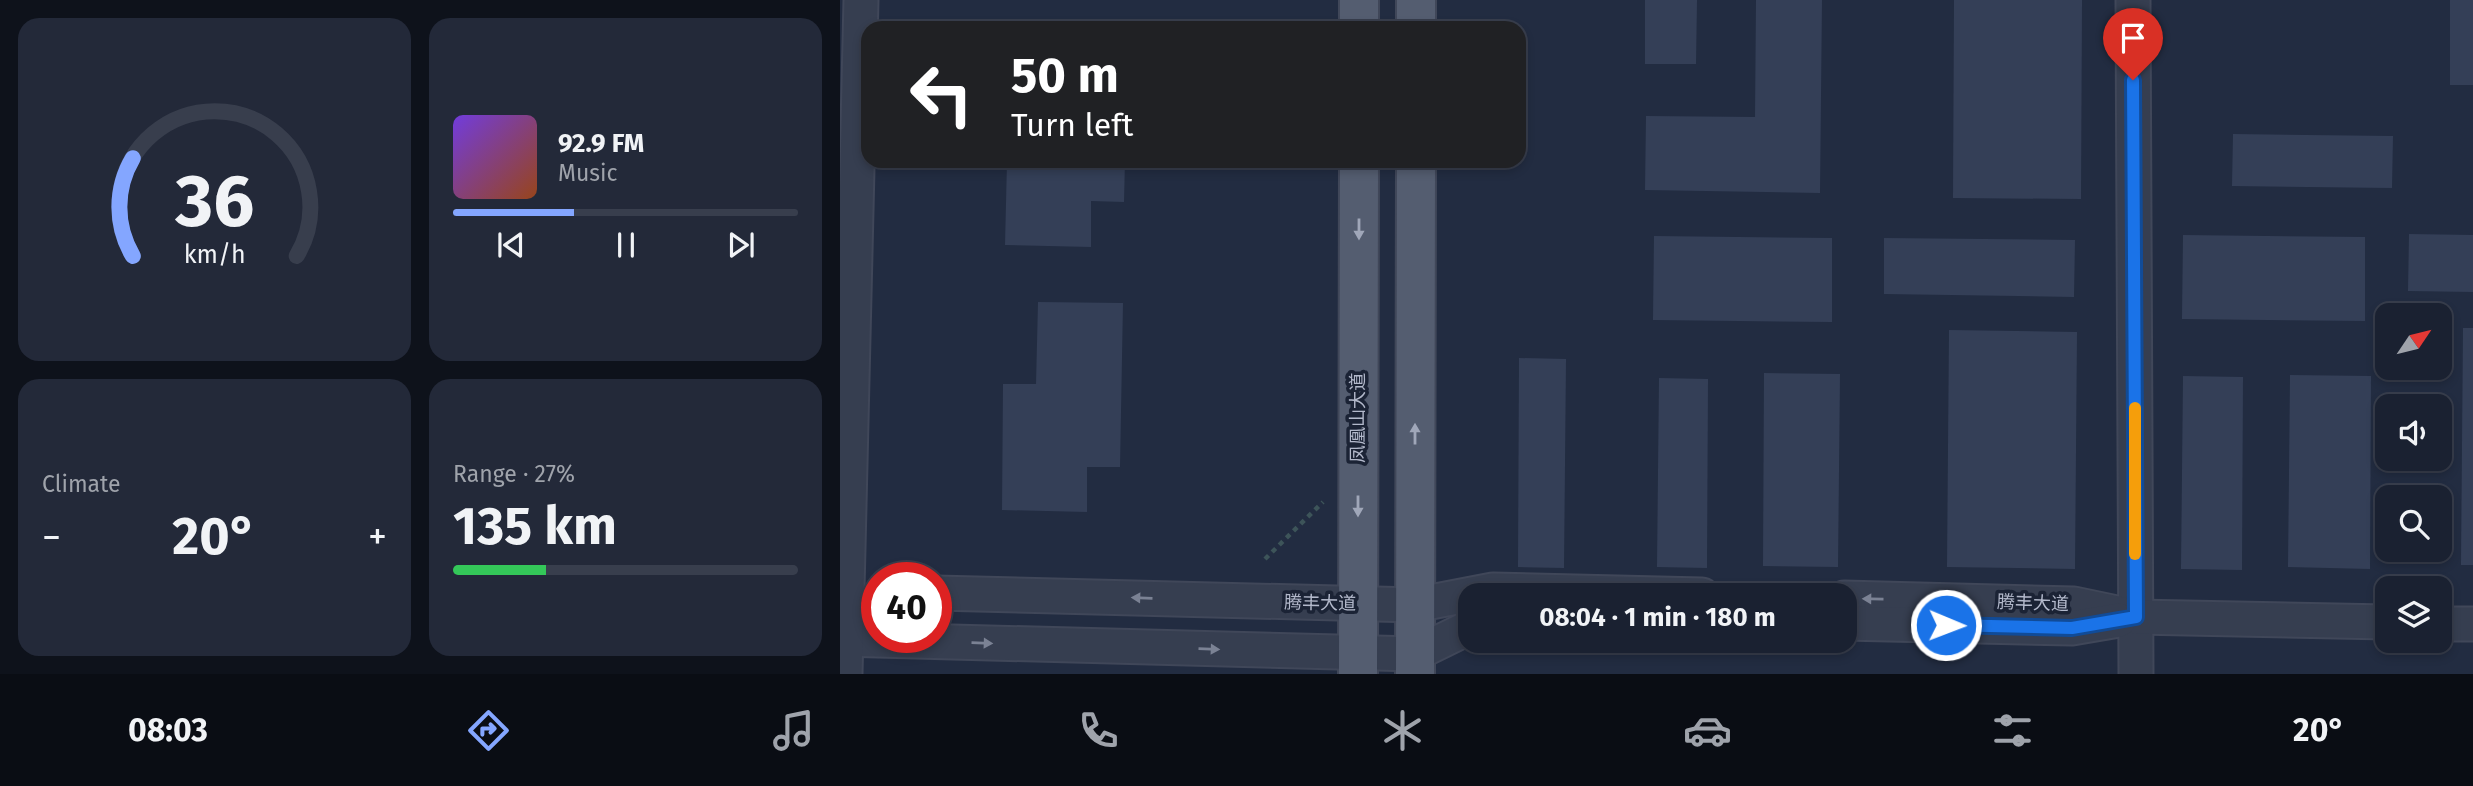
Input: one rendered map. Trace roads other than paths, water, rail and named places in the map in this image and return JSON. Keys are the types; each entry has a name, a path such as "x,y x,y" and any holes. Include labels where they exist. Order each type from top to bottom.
{"main road":[{"path":"1359,0 1359,21"},
{"path":"1416,0 1416,21"},
{"name":"凤凰山大道","path":"1358,664 1359,168"},
{"path":"1415,664 1416,168"}],"street":[{"path":"845,674 843,639 855,590 861,0"},
{"path":"2133,0 2136,674"},
{"name":"腾丰大道","path":"952,593 1357,604 1415,604 1458,596"},
{"name":"腾丰大道","path":"1857,598 2074,604 2136,617 2375,622"},
{"name":"腾丰大道","path":"1857,623 2072,628 2136,617"},
{"path":"2452,624 2473,624"},
{"path":"843,639 1358,664 1415,664 1458,635"}]}
